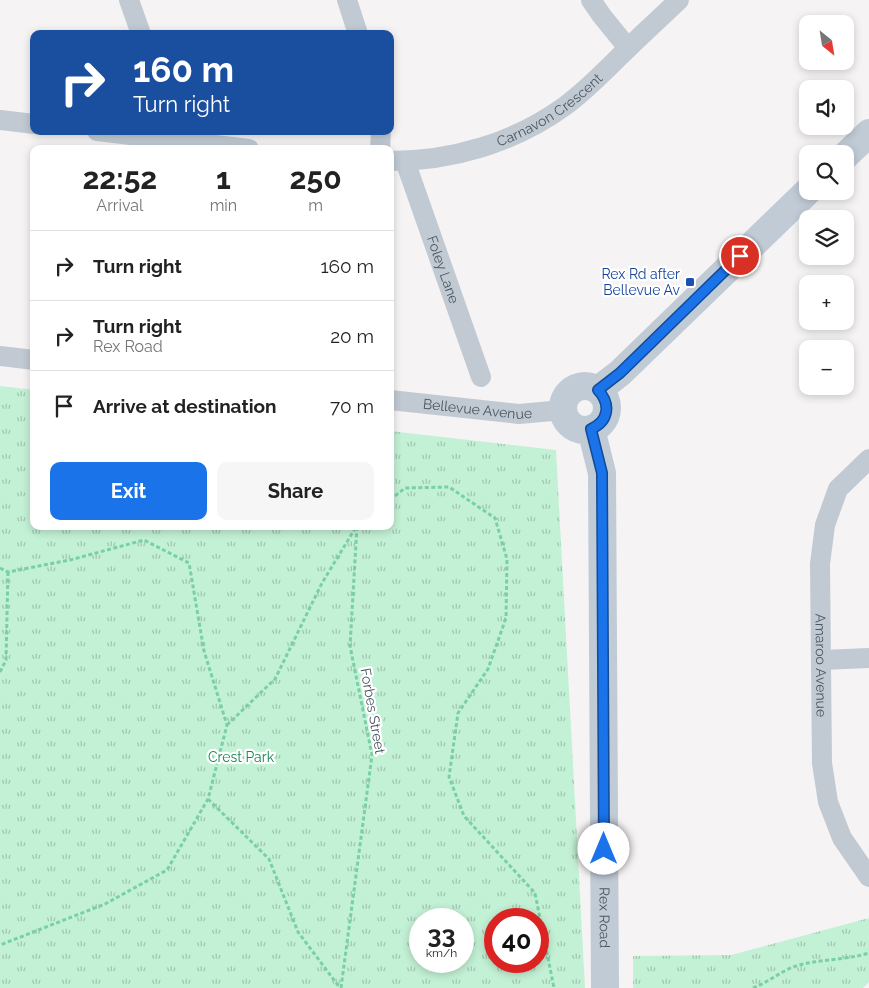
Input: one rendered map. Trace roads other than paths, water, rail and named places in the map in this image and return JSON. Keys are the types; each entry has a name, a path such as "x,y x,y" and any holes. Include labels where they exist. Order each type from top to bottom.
{"street":[{"path":"130,0 140,30"},
{"path":"347,0 357,30"},
{"path":"591,0 628,48"},
{"name":"Carnavon Crescent","path":"397,161 452,156 476,150 521,132 544,120 585,90 679,0"},
{"path":"0,120 30,124"},
{"path":"854,147 869,133"},
{"path":"158,135 223,145"},
{"name":"Foley Lane","path":"397,161 481,377"},
{"path":"598,390 620,373 799,200"},
{"path":"0,356 30,360"},
{"path":"584,386 598,390 606,401 606,415 598,426 591,429 585,430 572,426 564,416 563,410 566,396 577,387 584,386"},
{"name":"Bellevue Avenue","path":"394,400 519,414 563,410"},
{"name":"Rex Road","path":"591,429 602,473 605,988"},
{"name":"Amaroo Avenue","path":"869,459 838,488 826,525 820,564 822,763 828,802 842,838 869,877"},
{"path":"822,660 869,658"}],"place":[{"name":"Rex Rd after Bellevue Av","path":"690,282"}],"park label":[{"name":"Crest Park","path":"241,757"}]}
